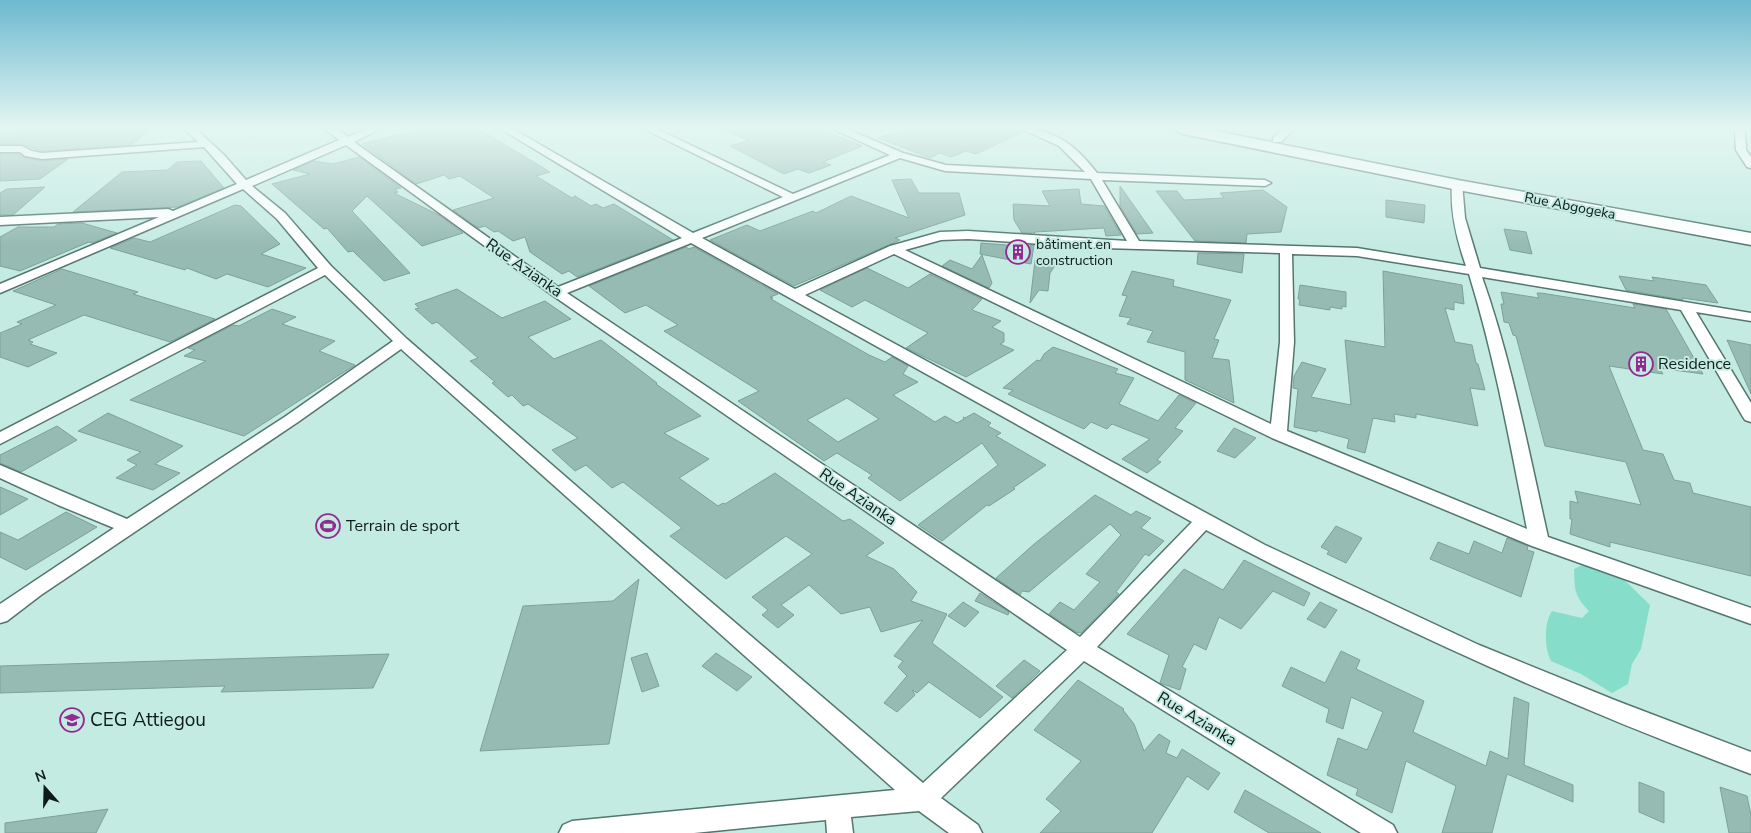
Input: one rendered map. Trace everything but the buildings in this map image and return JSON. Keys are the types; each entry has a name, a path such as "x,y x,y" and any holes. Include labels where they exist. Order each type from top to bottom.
{"main road":[{"name":"Rue Abgogeka","path":"1374,168 1751,239"},
{"name":"Rue Abgogeka","path":"1445,168 1751,230"}],"street":[{"path":"229,168 243,184 281,216 326,269 402,342 923,799 969,833"},
{"path":"0,289 282,168"},
{"name":"Rue Azianka","path":"384,168 557,292 1082,650 1384,833"},
{"path":"573,168 691,237 1258,550 1471,651 1609,708 1751,763"},
{"path":"731,168 792,197"},
{"path":"557,292 866,168"},
{"path":"945,168 1265,183"},
{"path":"1087,168 1094,176 1135,245"},
{"path":"1458,185 1457,200 1461,228 1495,334 1539,541"},
{"path":"0,221 179,213"},
{"path":"795,294 894,249 927,239 954,235 1135,245 1357,252 1686,308 1751,317"},
{"path":"894,249 1278,434 1539,541 1751,616"},
{"path":"1278,434 1283,403 1288,285 1286,250"},
{"path":"0,438 326,269"},
{"path":"1686,308 1751,416"},
{"path":"0,615 34,590 292,418 402,342"},
{"path":"0,471 64,501 129,527"},
{"path":"572,833 839,821 886,801 923,799 1082,650 1204,520"}],"green space":[{"path":"1586,563 1614,570 1650,605 1641,649 1632,664 1628,684 1612,693 1581,674 1551,661 1547,649 1546,628 1552,611 1582,618 1589,611 1580,601 1576,592 1574,569"}],"place":[{"name":"bâtiment en construction","path":"1018,252"},
{"name":"Residence","path":"1641,364"},
{"name":"Terrain de sport","path":"328,526"},
{"name":"CEG Attiegou","path":"72,720"}]}
